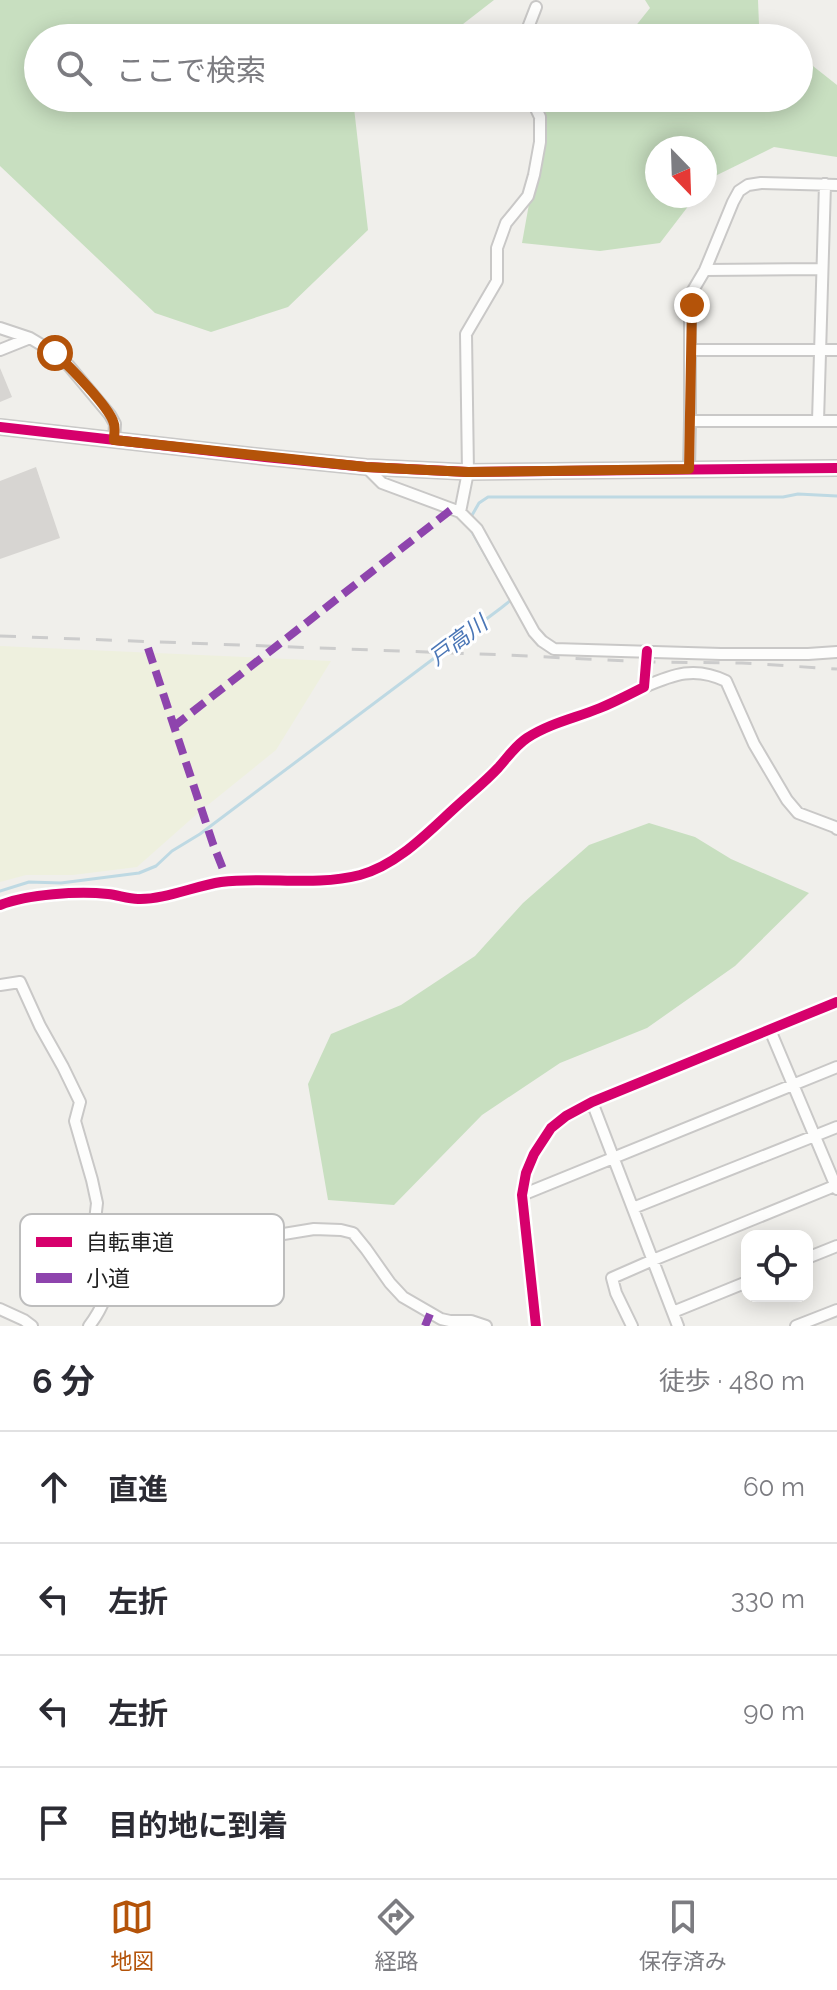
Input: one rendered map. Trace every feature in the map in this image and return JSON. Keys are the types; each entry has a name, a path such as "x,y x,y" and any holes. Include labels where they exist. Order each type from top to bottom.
{"street":[{"path":"529,24 536,7"},
{"path":"460,512 468,472 466,334 497,281 497,248 506,223 528,196 540,142 538,112"},
{"path":"818,421 825,184"},
{"path":"689,469 692,292 705,270 733,202 739,191 748,185 837,185"},
{"path":"705,270 822,269"},
{"path":"0,328 30,338 69,366 110,415 115,424 114,440"},
{"path":"0,350 30,338"},
{"path":"690,350 837,350"},
{"path":"690,421 837,421"},
{"path":"0,427 366,467 468,472 837,468"},
{"path":"366,467 382,483 460,512 477,529 534,632 554,649 721,654 837,652"},
{"path":"644,687 647,651"},
{"path":"0,905 54,895 107,894 137,899 158,898 224,882 311,882 364,874 392,860 427,832 499,768 513,748 530,736 670,676 687,672 711,673 726,681 754,744 787,800 798,813 837,829"},
{"path":"0,985 20,982 80,1102 75,1121 97,1203 96,1214"},
{"path":"536,1326 522,1195 534,1154 551,1128 592,1102 837,1002"},
{"path":"632,1326 612,1278 837,1186 770,1030"},
{"path":"522,1195 837,1067"},
{"path":"592,1102 678,1326"},
{"path":"633,1208 837,1127"},
{"path":"284,1234 314,1229 353,1233 403,1297 441,1319 471,1321 486,1326"},
{"path":"813,1256 837,1246"},
{"path":"673,1312 741,1284"},
{"path":"89,1326 100,1306"},
{"path":"0,1309 32,1326"},
{"path":"796,1326 837,1310"}],"green space":[{"path":"0,0 494,0 463,24 24,24 24,112 354,112 368,230 288,307 211,332 155,313 0,166"},
{"path":"645,0 758,0 759,24 637,24 650,8"},
{"path":"813,66 837,85 837,157 774,147 717,175 717,136 645,136 645,208 687,208 660,243 600,251 522,243 545,112 813,112"},
{"path":"0,646 331,661 276,750 137,867 73,875 26,875 0,882"},
{"path":"649,823 695,837 731,859 809,893 735,966 647,1028 560,1063 482,1115 394,1205 328,1200 308,1084 331,1034 401,1005 475,956 523,903 589,845"}],"building":[{"path":"0,368 12,397 0,402"},
{"path":"36,467 60,538 0,559 0,481"}],"waterway":[{"name":"戸高川","path":"471,517 479,503 488,497 837,496"},
{"name":"戸高川","path":"0,891 29,882 61,883 139,873 156,866 172,851 200,834 501,608 511,600 471,530"}],"railway":[{"path":"0,636 837,669"}],"marked path":[{"path":"173,727 452,509"},
{"path":"148,648 223,869 224,882"},
{"path":"425,1326 430,1314"}],"cycle path":[{"path":"0,427 366,467 468,472 837,468"},
{"path":"0,905 24,898 68,893 148,899 221,882 325,880 374,870 424,836 489,778 527,738 644,687 647,651"},
{"path":"536,1326 522,1195 534,1154 551,1128 592,1102 837,1002"}],"route":[{"path":"55,353 110,415 115,424 114,440 366,467 468,472 689,469 692,305"}]}
